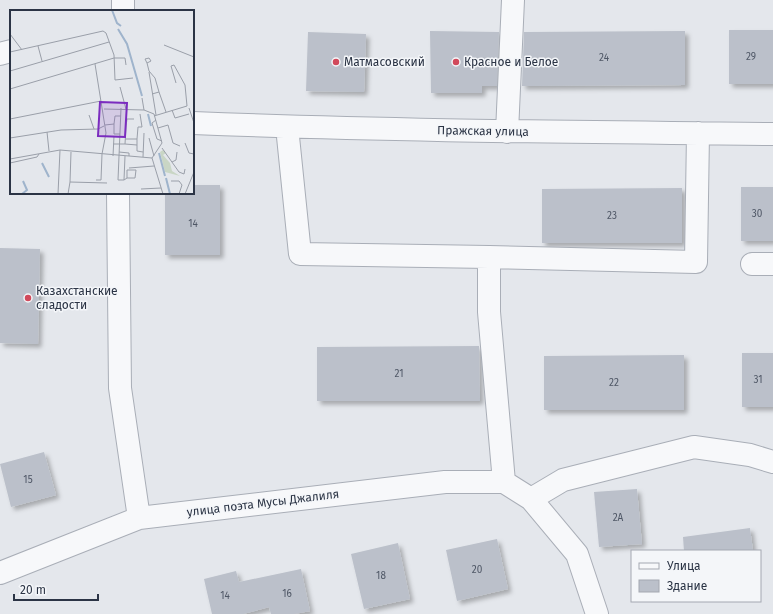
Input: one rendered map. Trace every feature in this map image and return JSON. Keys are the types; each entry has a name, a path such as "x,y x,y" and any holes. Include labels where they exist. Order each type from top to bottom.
{"street":[{"path":"123,10 124,0"},
{"path":"507,132 513,0"},
{"path":"0,54 10,51"},
{"name":"Пражская улица","path":"194,123 287,127 507,132 773,134"},
{"path":"287,127 300,254 696,262 698,133"},
{"path":"118,194 120,388 139,518"},
{"path":"489,257 489,312 504,482 531,499 577,554 597,614"},
{"path":"531,499 563,480 694,447 750,455 773,462"},
{"name":"улица поэта Мусы Джалиля","path":"0,573 139,518 445,482 504,482"}],"building":[{"path":"729,30 773,30 773,84 729,84"},
{"name":"Красное и Белое","path":"430,31 499,32 497,86 482,86 482,93 431,93"},
{"path":"685,31 685,85 522,86 524,32"},
{"name":"Матмасовский","path":"308,32 366,34 364,92 306,91"},
{"path":"194,185 220,185 220,255 165,255 165,194 194,194"},
{"path":"741,187 773,187 773,241 741,241"},
{"path":"682,188 682,243 542,243 542,189"},
{"path":"0,248 40,249 38,344 0,343"},
{"path":"479,346 480,401 317,401 317,347"},
{"path":"742,353 773,353 773,407 742,407"},
{"path":"684,355 684,410 544,410 544,356"},
{"path":"44,452 56,495 11,507 0,464"},
{"path":"637,489 642,544 599,547 594,492"},
{"path":"750,528 753,550 684,550 683,537"},
{"path":"497,539 508,589 457,601 446,550"},
{"path":"398,543 410,599 364,609 351,554"},
{"path":"301,569 310,611 294,614 271,614 269,607 243,614 212,614 204,579 236,571 239,582"}],"place":[{"name":"Матмасовский","path":"336,62"},
{"name":"Красное и Белое","path":"456,62"},
{"name":"Казахстанские сладости","path":"28,298"}]}
